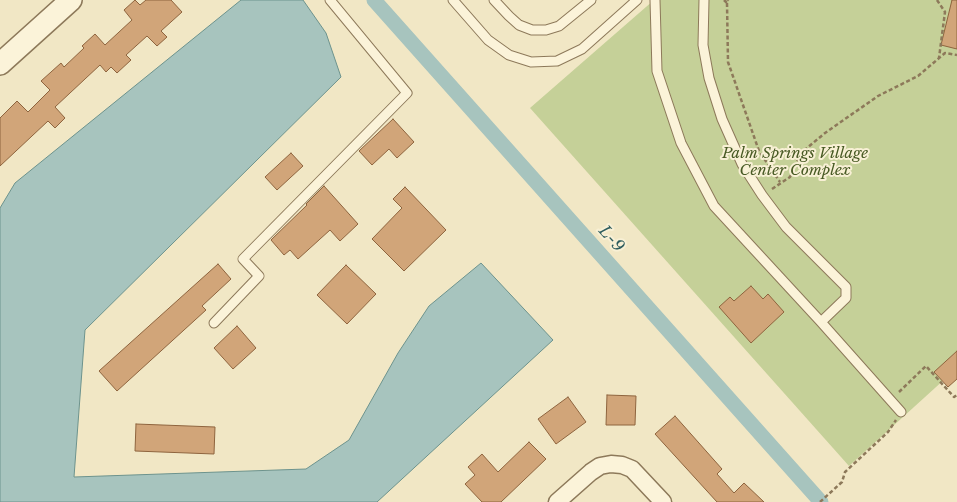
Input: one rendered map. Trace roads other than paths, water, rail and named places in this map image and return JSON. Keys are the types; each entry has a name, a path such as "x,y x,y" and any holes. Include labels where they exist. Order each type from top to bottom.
{"street":[{"path":"0,64 71,0"},
{"path":"557,502 591,472 600,466 611,464 622,465 632,469 663,502"}],"lane":[{"path":"214,322 259,276 243,259 407,93 330,0"},
{"path":"453,0 488,40 509,55 531,62 557,61 582,48 637,0"},
{"path":"494,0 520,25 532,30 546,30 559,26 591,0"},
{"path":"655,0 657,71 681,143 714,206 901,412"},
{"path":"704,0 702,45 709,78 722,119 742,164 762,196 786,227 846,287 846,298 821,322"}],"water":[{"path":"241,0 303,0 326,33 341,77 85,330 74,477 306,469 349,440 398,353 429,306 481,263 553,340 377,502 0,502 0,208 15,183"}],"waterway":[{"name":"L-9","path":"374,0 821,502"}],"park label":[{"name":"Palm Springs Village Center Complex","path":"795,162"}]}
